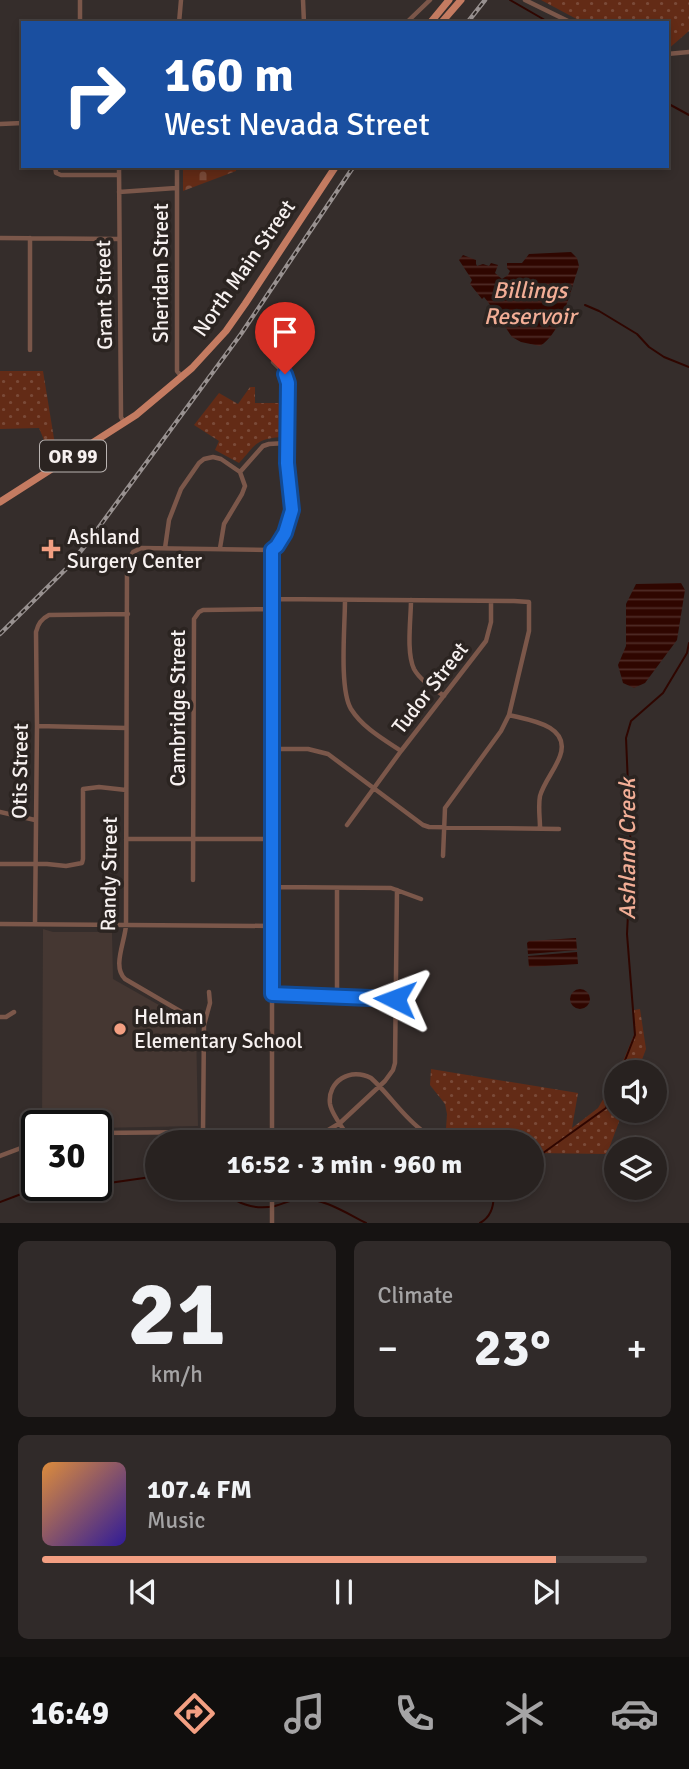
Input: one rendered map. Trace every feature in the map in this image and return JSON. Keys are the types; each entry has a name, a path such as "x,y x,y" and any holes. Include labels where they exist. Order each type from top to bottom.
{"main road":[{"path":"432,21 449,0"},
{"path":"443,21 461,0"},
{"name":"North Main Street","path":"0,502 124,423 182,377 226,331 334,168"}],"street":[{"path":"80,0 80,21"},
{"path":"179,21 181,0"},
{"path":"303,0 304,21"},
{"path":"408,21 430,0"},
{"path":"525,0 568,21"},
{"path":"669,54 689,52"},
{"path":"0,124 21,123"},
{"path":"55,168 56,173 61,175 119,175"},
{"name":"Grant Street","path":"119,168 121,417 124,423"},
{"name":"Sheridan Street","path":"177,168 177,371 182,377"},
{"path":"119,192 176,188"},
{"path":"0,238 119,239"},
{"path":"30,238 30,350"},
{"path":"220,548 224,524 245,490 240,472 217,458 204,459 187,479 176,498 169,520 166,548 272,550 277,546 285,533 292,510 286,443 288,380 273,361 292,333"},
{"path":"240,472 263,446 286,443"},
{"name":"Randy Street","path":"166,548 136,550 129,558 127,568 126,925 119,958 120,975 204,1025"},
{"path":"271,1130 272,550"},
{"path":"272,599 529,603 529,631 509,715 501,731 445,808 443,856"},
{"path":"345,600 344,685 347,701 367,727 401,751"},
{"path":"411,600 411,659 419,675 443,696"},
{"name":"Tudor Street","path":"348,825 486,641 491,622 491,601"},
{"name":"Cambridge Street","path":"193,880 194,619 203,610 273,609"},
{"name":"Otis Street","path":"35,924 36,632 40,620 54,614 128,614"},
{"path":"509,715 547,725 555,731 561,743 559,757 541,794 540,829"},
{"path":"37,726 126,728"},
{"path":"273,749 308,749 321,752 335,759 429,827 559,829"},
{"path":"0,864 66,866 82,863 83,789 99,787 126,790"},
{"path":"0,812 35,820"},
{"path":"126,839 273,839"},
{"path":"273,887 391,888 421,899"},
{"path":"337,888 337,997"},
{"path":"328,1130 340,1123 380,1087 390,1075 395,1063 397,890"},
{"path":"0,924 272,926"},
{"path":"203,1130 204,1025 210,1003 209,992"},
{"path":"272,994 395,999"},
{"path":"0,1017 14,1012"},
{"path":"345,1130 333,1113 330,1102 332,1091 339,1081 350,1074 359,1074 369,1076 422,1130"},
{"path":"112,1133 145,1133"},
{"path":"0,1156 21,1148"},
{"path":"272,1200 272,1223"}],"shaded area":[{"name":"Helman Elementary School","path":"43,929 53,932 112,932 113,979 196,1026 198,1126 112,1128 112,1110 42,1110"}],"green space":[{"path":"541,0 689,0 689,31 669,48 669,21 580,21"},
{"path":"183,168 236,168 236,171 183,191"},
{"path":"0,371 43,371 57,457 52,460 39,428 0,429"},
{"path":"250,387 255,387 255,403 282,403 282,411 279,412 281,437 261,441 239,463 215,450 219,441 194,425 219,393 238,404"},
{"path":"640,1009 646,1049 642,1060 623,1060 634,1035 634,1010"},
{"path":"431,1069 578,1093 572,1128 598,1108 604,1098 604,1123 619,1123 613,1137 604,1137 604,1154 544,1153 544,1130 446,1130 445,1104 430,1085"}],"water":[{"name":"Billings Reservoir","path":"571,252 577,258 579,266 569,299 554,332 540,346 512,337 488,302 484,297 482,299 470,284 472,280 459,260 463,255 476,260 477,266 489,266 491,263 498,265 495,273 502,279 510,271 507,263 522,263 529,254"},
{"path":"681,583 685,590 677,640 645,683 634,688 623,683 618,665 626,646 626,604 636,584"},
{"path":"576,938 577,950 528,954 529,941"},
{"path":"577,952 578,964 529,967 528,956"},
{"path":"580,989 587,992 590,999 587,1006 580,1009 573,1006 570,999 573,992"}],"waterway":[{"path":"510,0 547,21"},
{"path":"669,104 689,115"},
{"path":"585,305 637,334 649,347 664,357 689,367"},
{"name":"Ashland Creek","path":"625,1060 635,1035 627,934 631,855 626,738 631,721 663,693 687,653 689,643"},
{"name":"Ashland Creek","path":"544,1152 604,1109"},
{"name":"Ashland Creek","path":"112,1183 145,1178"},
{"name":"Ashland Creek","path":"0,1202 21,1194"},
{"name":"Ashland Creek","path":"234,1200 258,1207 275,1206 295,1200"},
{"name":"Ashland Creek","path":"314,1200 366,1223"},
{"name":"Ashland Creek","path":"480,1223 488,1217 494,1200"}],"railway":[{"path":"469,21 485,0"},
{"path":"0,634 67,568 88,542 241,334 353,168"}],"place":[{"name":"Ashland Surgery Center","path":"51,549"},
{"name":"Helman Elementary School","path":"120,1029"}],"route":[{"path":"285,374 288,383 287,463 292,510 285,533 272,550 272,994 395,999"}]}
